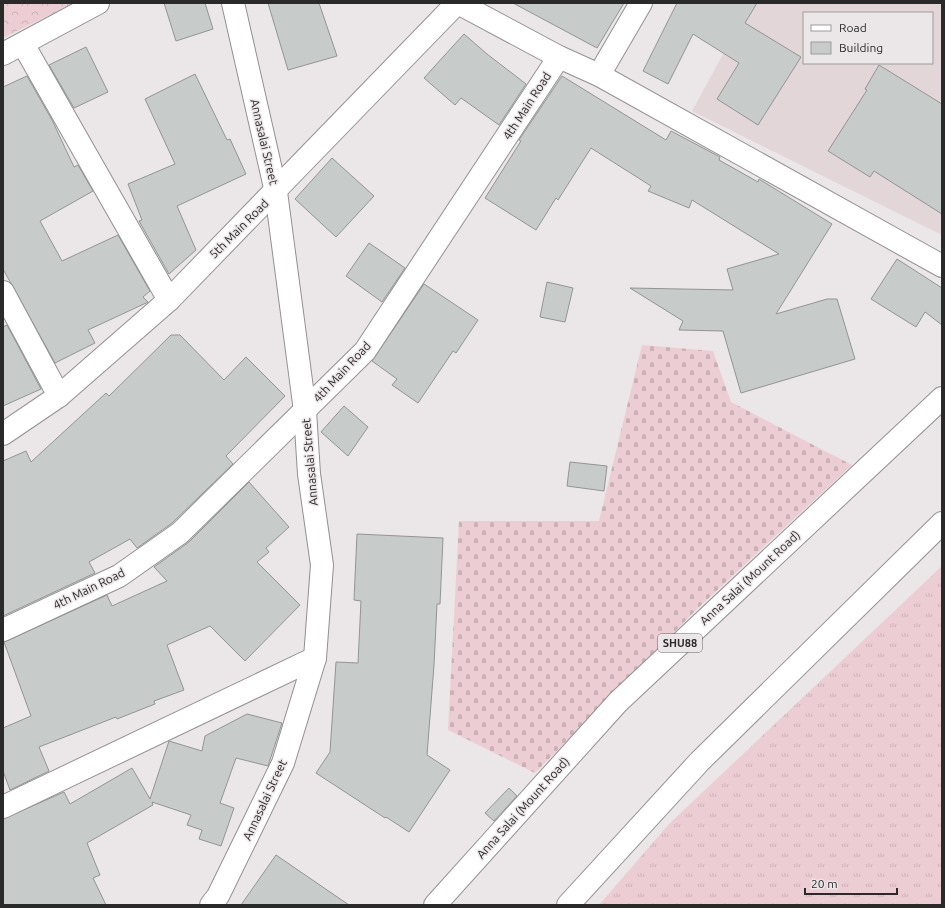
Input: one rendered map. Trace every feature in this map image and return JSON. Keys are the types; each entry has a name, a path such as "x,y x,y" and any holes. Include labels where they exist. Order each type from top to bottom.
{"street":[{"path":"3,54 98,3"},
{"name":"Annasalai Street","path":"211,905 218,896 283,763 315,658 322,565 309,474 305,411 276,192 232,3"},
{"path":"458,3 559,57 599,75 942,266"},
{"name":"5th Main Road","path":"3,434 59,396 169,300 276,192 458,3"},
{"path":"599,75 641,3"},
{"path":"23,44 169,300"},
{"name":"4th Main Road","path":"3,630 119,576 180,533 365,351 559,57"},
{"path":"3,292 59,396"},
{"name":"Anna Salai (Mount Road)","path":"435,905 618,702 942,398"},
{"path":"568,905 700,761 942,523"},
{"path":"3,807 315,658"}],"shaded area":[{"path":"751,3 942,3 942,235 692,111"}],"green space":[{"path":"3,3 74,3 3,38"},
{"path":"642,345 713,351 731,402 852,465 697,609 535,773 448,730 459,521 599,521"},
{"path":"942,566 942,905 599,905 669,824"}],"building":[{"path":"164,3 205,3 213,29 176,41"},
{"path":"268,3 319,3 337,56 288,70"},
{"path":"513,3 624,3 597,48"},
{"path":"677,3 757,3 745,23 801,57 758,125 717,99 739,63 693,34 668,84 643,71"},
{"path":"464,34 526,84 499,125 461,98 455,105 424,78"},
{"path":"86,47 108,92 74,108 49,65"},
{"path":"879,65 942,104 942,214 874,171 870,177 828,151 867,90 865,89"},
{"path":"195,74 227,140 230,139 246,174 177,206 196,250 169,274 139,221 142,220 128,184 175,164 145,99"},
{"path":"27,76 52,120 74,167 78,165 93,191 40,221 62,261 118,235 150,291 143,297 148,302 88,330 95,343 55,363 3,269 3,87"},
{"path":"562,76 666,140 671,131 720,157 719,160 758,182 759,179 832,224 776,314 827,299 837,299 855,359 741,393 723,331 679,330 683,321 630,288 733,290 727,269 779,254 692,200 689,208 648,191 651,186 591,148 558,200 556,198 536,230 485,198 521,141 519,140"},
{"path":"332,158 374,196 336,237 295,199"},
{"path":"369,243 405,268 382,302 346,276"},
{"path":"897,259 942,288 942,325 925,312 916,327 871,299"},
{"path":"547,282 573,288 565,322 540,317"},
{"path":"424,284 478,320 456,353 453,351 418,403 392,385 397,379 372,361"},
{"path":"7,325 41,389 3,406 3,327"},
{"path":"171,335 180,335 224,380 246,357 285,396 226,456 233,464 172,523 137,548 130,539 89,562 95,573 3,616 3,461 26,451 31,462 106,393 109,396"},
{"path":"344,406 368,427 348,456 321,432"},
{"path":"570,462 607,466 604,491 567,486"},
{"path":"249,482 289,527 266,548 269,552 257,562 300,605 245,661 210,626 167,645 184,690 154,701 155,704 117,719 116,717 39,747 49,771 10,790 3,771 3,728 31,716 4,642 107,595 112,606 167,581 154,567 189,542"},
{"path":"357,534 443,538 440,604 437,604 427,755 450,770 409,832 316,773 330,752 336,662 358,663 361,601 354,600"},
{"path":"247,714 282,723 268,766 236,758 220,803 234,808 221,846 199,839 202,830 187,825 191,815 152,802 153,805 87,843 100,875 93,878 106,905 3,905 3,819 64,792 70,804 132,768 150,799 169,741 202,751 205,736"},
{"path":"509,788 517,796 494,821 485,813"},
{"path":"276,855 349,905 241,905"}]}
